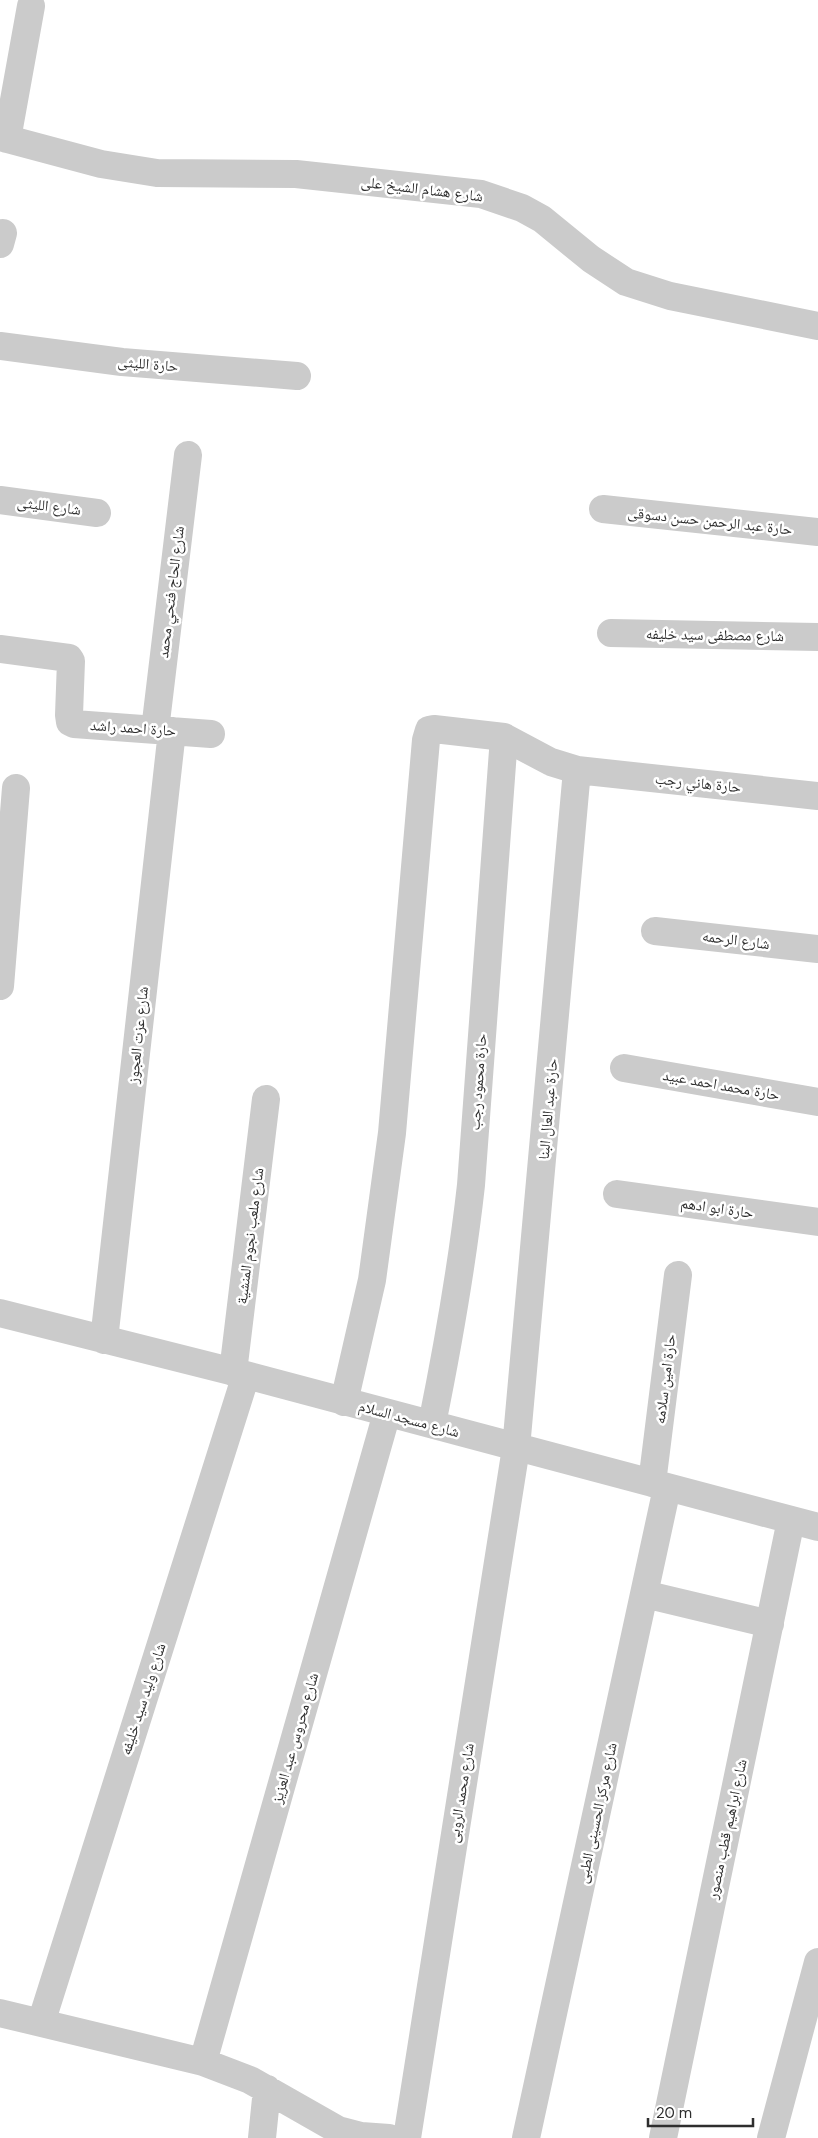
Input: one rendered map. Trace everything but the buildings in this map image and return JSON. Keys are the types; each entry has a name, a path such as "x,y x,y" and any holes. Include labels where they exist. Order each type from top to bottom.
{"street":[{"path":"4,138 31,6"},
{"name":"شارع هشام الشيخ على","path":"4,138 101,164 157,173 296,174 481,194 522,208 542,219 591,259 626,282 670,296 818,326"},
{"name":"حارة الليثى","path":"0,346 122,362 297,376"},
{"name":"شارع الحاج فتحي محمد","path":"164,730 188,455"},
{"name":"شارع الليثى","path":"0,500 97,513"},
{"name":"حارة عبد الرحمن حسن دسوقى","path":"603,509 818,532"},
{"name":"شارع مصطفى سيد خليفه","path":"611,633 818,637"},
{"name":"حارة احمد راشد","path":"0,649 71,661 69,715 70,722 74,724 211,734"},
{"path":"344,1402 372,1280 392,1134 427,733 434,729 504,737"},
{"name":"شارع عزت العجوز","path":"104,1340 164,730"},
{"name":"حارة هاني رجب","path":"504,737 551,762 577,770 818,796"},
{"name":"حارة محمود رجب","path":"432,1424 453,1319 468,1212 504,737"},
{"name":"حارة عبد العال البنا","path":"516,1448 577,770"},
{"path":"0,986 16,788"},
{"name":"شارع الرحمه","path":"655,931 818,949"},
{"name":"حارة محمد احمد عبيد","path":"624,1068 818,1102"},
{"name":"شارع ملعب نجوم المنشية","path":"240,1374 266,1099"},
{"name":"حارة ابو ادهم","path":"617,1194 818,1222"},
{"name":"حارة امين سلامه","path":"660,1485 678,1275"},
{"name":"شارع مسجد السلام","path":"0,1313 432,1424 516,1448 818,1527"},
{"name":"شارع وليد سيد خليفه","path":"41,2023 240,1374"},
{"name":"شارع محروس عبد العزيز","path":"203,2062 387,1413"},
{"name":"شارع محمد الروبى","path":"407,2138 516,1448"},
{"name":"شارع مركز الحسينى الطبى","path":"526,2138 644,1594 660,1485"},
{"name":"شارع ابراهيم قطب منصور","path":"663,2138 791,1520"},
{"path":"644,1594 770,1624"},
{"path":"771,2138 818,1962"},
{"path":"0,2013 203,2062 250,2080 338,2130 361,2137 389,2138"},
{"path":"262,2138 267,2089"}]}
